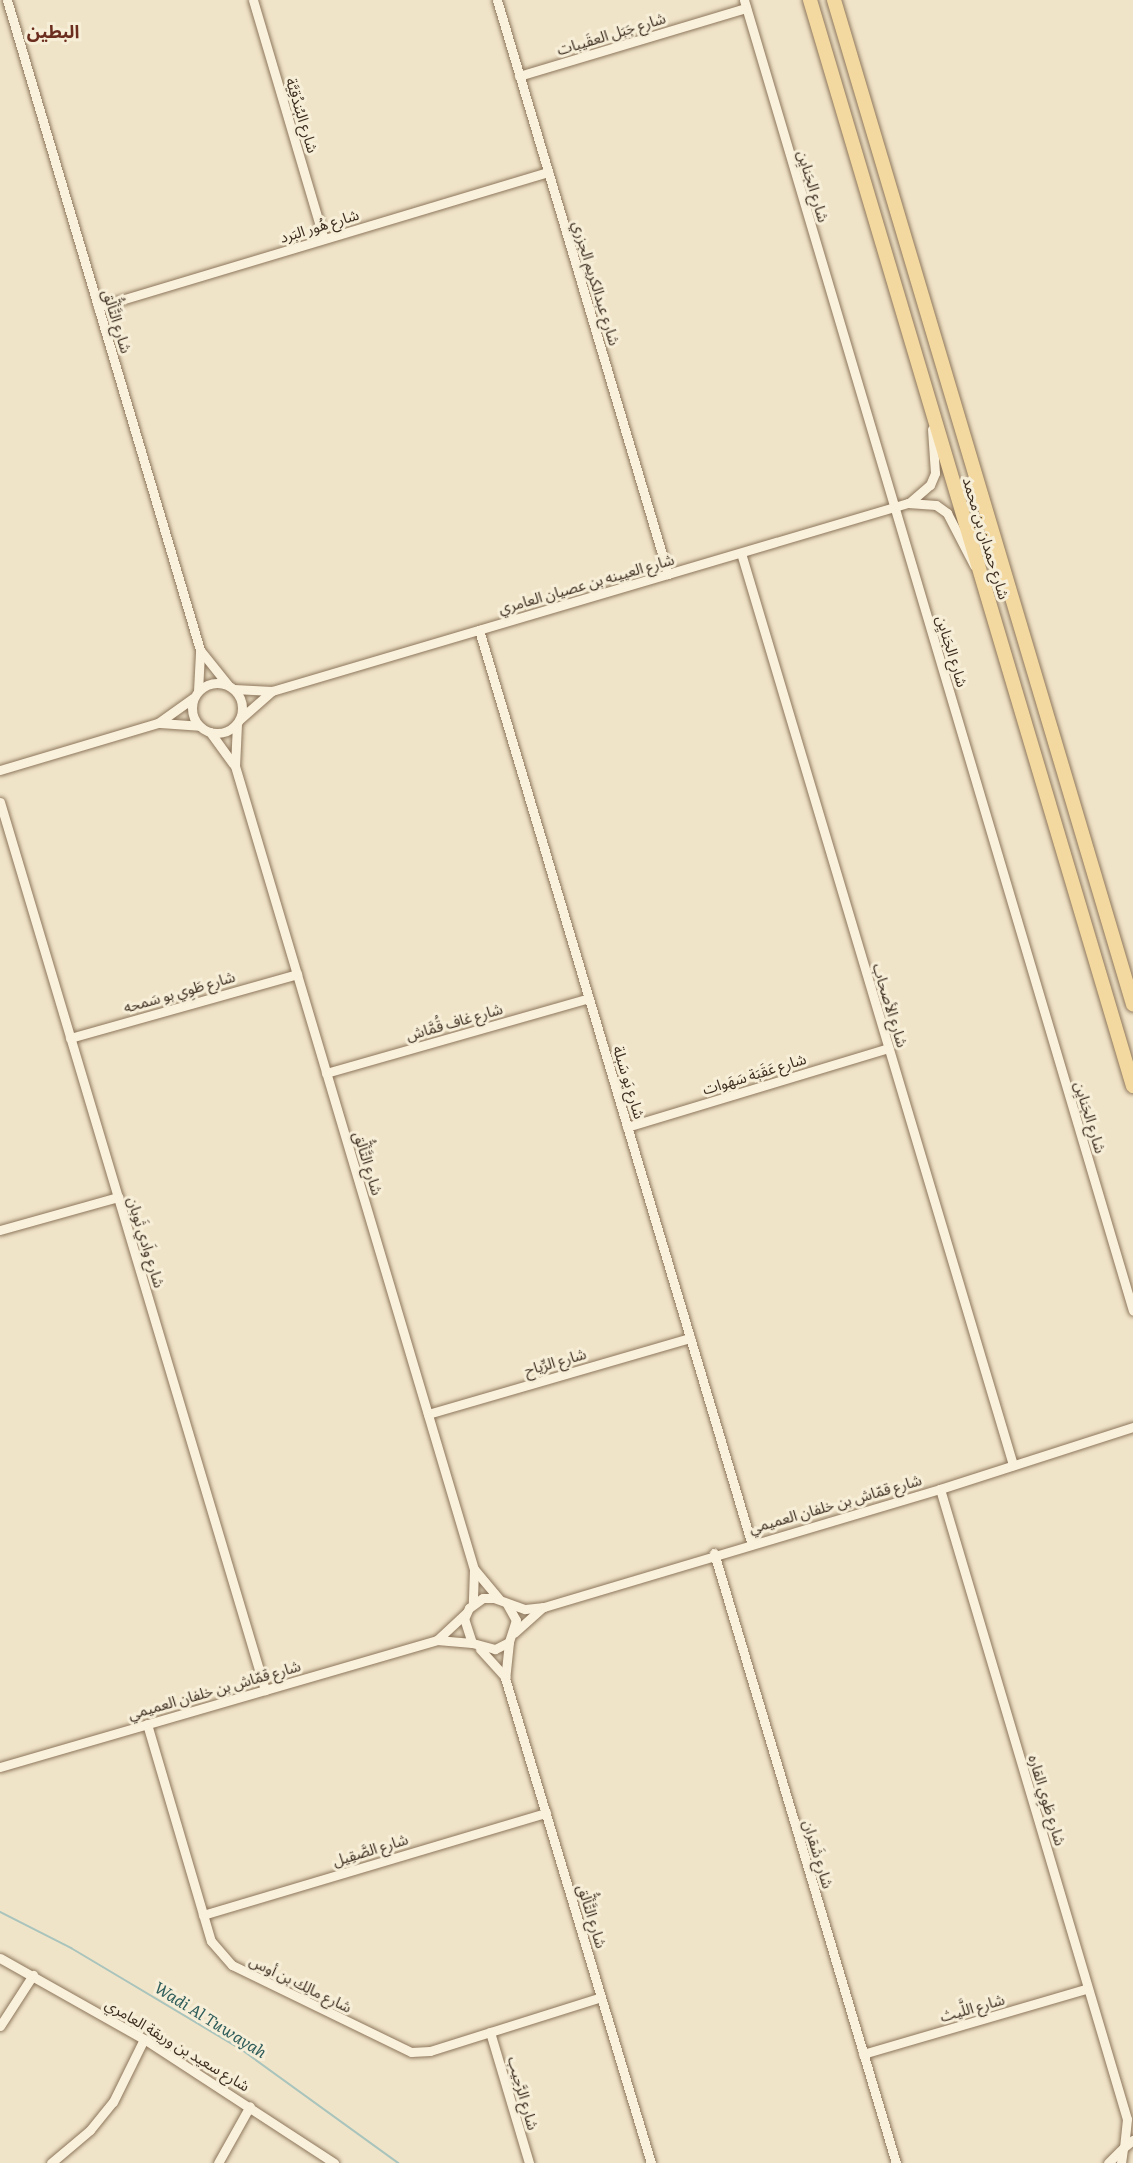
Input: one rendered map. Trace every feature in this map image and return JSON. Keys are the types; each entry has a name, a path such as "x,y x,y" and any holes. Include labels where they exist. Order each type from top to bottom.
{"main road":[{"name":"شارع حمدان بن محمد","path":"810,0 1133,1086"},
{"name":"شارع حمدان بن محمد","path":"834,0 1133,1004"}],"street":[{"name":"شارع التَّألُّق","path":"7,0 200,650 196,694"},
{"name":"شارع البُندُقِيَّة","path":"253,0 324,239"},
{"name":"شارع عبدالكريم الجزري","path":"497,0 668,574"},
{"name":"شارع جَبَل العقَيبات","path":"519,76 745,4"},
{"name":"شارع الجَنايِن","path":"745,4 1133,1311"},
{"name":"شارع هُور البَرد","path":"98,307 548,172"},
{"name":"شارع العيينه بن عصيان العامري","path":"908,503 930,485 936,467 926,391"},
{"name":"شارع العيينه بن عصيان العامري","path":"231,687 272,691 908,503 936,505 947,513 982,577"},
{"name":"شارع الأصحاب","path":"741,552 1012,1465"},
{"name":"شارع يَو سَبلة","path":"479,630 751,1542"},
{"name":"شارع التَّألُّق","path":"200,650 231,687"},
{"path":"0,770 158,723 199,726 210,732 222,733 238,721 242,703 231,687 215,682 158,723"},
{"name":"شارع العيينه بن عصيان العامري","path":"238,721 272,691"},
{"path":"196,694 193,716 199,726"},
{"name":"شارع التَّألُّق","path":"235,766 238,721"},
{"name":"شارع التَّألُّق","path":"210,732 235,766 474,1569 474,1603"},
{"name":"شارع واَدي ثَوبان","path":"0,802 264,1690"},
{"name":"شارع طَوِي بو سَمحه","path":"70,1038 297,974"},
{"name":"شارع غاف قُمَّاش","path":"326,1073 589,998"},
{"name":"شارع عَقَبَة سَهَوات","path":"627,1127 888,1048"},
{"path":"0,1230 118,1197"},
{"name":"شارع الرِّياح","path":"428,1414 690,1338"},
{"name":"شارع قمّاش بن خلفان العميمي","path":"503,1601 525,1608 544,1607 714,1553 940,1489 1133,1427"},
{"name":"شارع طَوِي القاره","path":"940,1489 1130,2122 1121,2163"},
{"name":"شارع شَقران","path":"714,1553 896,2163"},
{"name":"شارع التَّألُّق","path":"474,1569 503,1601"},
{"path":"483,1598 503,1601 514,1614 512,1637 495,1649 475,1645 464,1626 466,1613 474,1603 483,1598"},
{"name":"شارع قمّاش بن خلفان العميمي","path":"512,1637 544,1607"},
{"name":"شارع قمّاش بن خلفان العميمي","path":"437,1640 466,1613"},
{"name":"شارع التَّألُّق","path":"505,1677 512,1637"},
{"name":"شارع قمّاش بن خلفان العميمي","path":"0,1767 437,1640 475,1645"},
{"name":"شارع التَّألُّق","path":"475,1645 505,1677 651,2163"},
{"name":"شارع مالِك بن أوس","path":"147,1724 213,1947 226,1962 398,2048 430,2051 601,1997"},
{"name":"شارع الصَّقِيل","path":"203,1915 546,1813"},
{"name":"شارع سعيد بن وريقة العامري","path":"0,1958 144,2039 250,2106 334,2163"},
{"path":"0,2026 33,1976"},
{"name":"شارع اللَّيث","path":"863,2054 1088,1988"},
{"name":"شارع الرَّحِيب","path":"490,2032 529,2163"},
{"path":"51,2163 90,2130 113,2102 144,2039"},
{"path":"218,2163 250,2106"},
{"path":"1108,2163 1133,2140"}],"waterway":[{"name":"Wadi Al Tuwayah","path":"0,1912 71,1948 242,2050 398,2163"}],"district":[{"name":"البطين","path":"53,31"}]}
